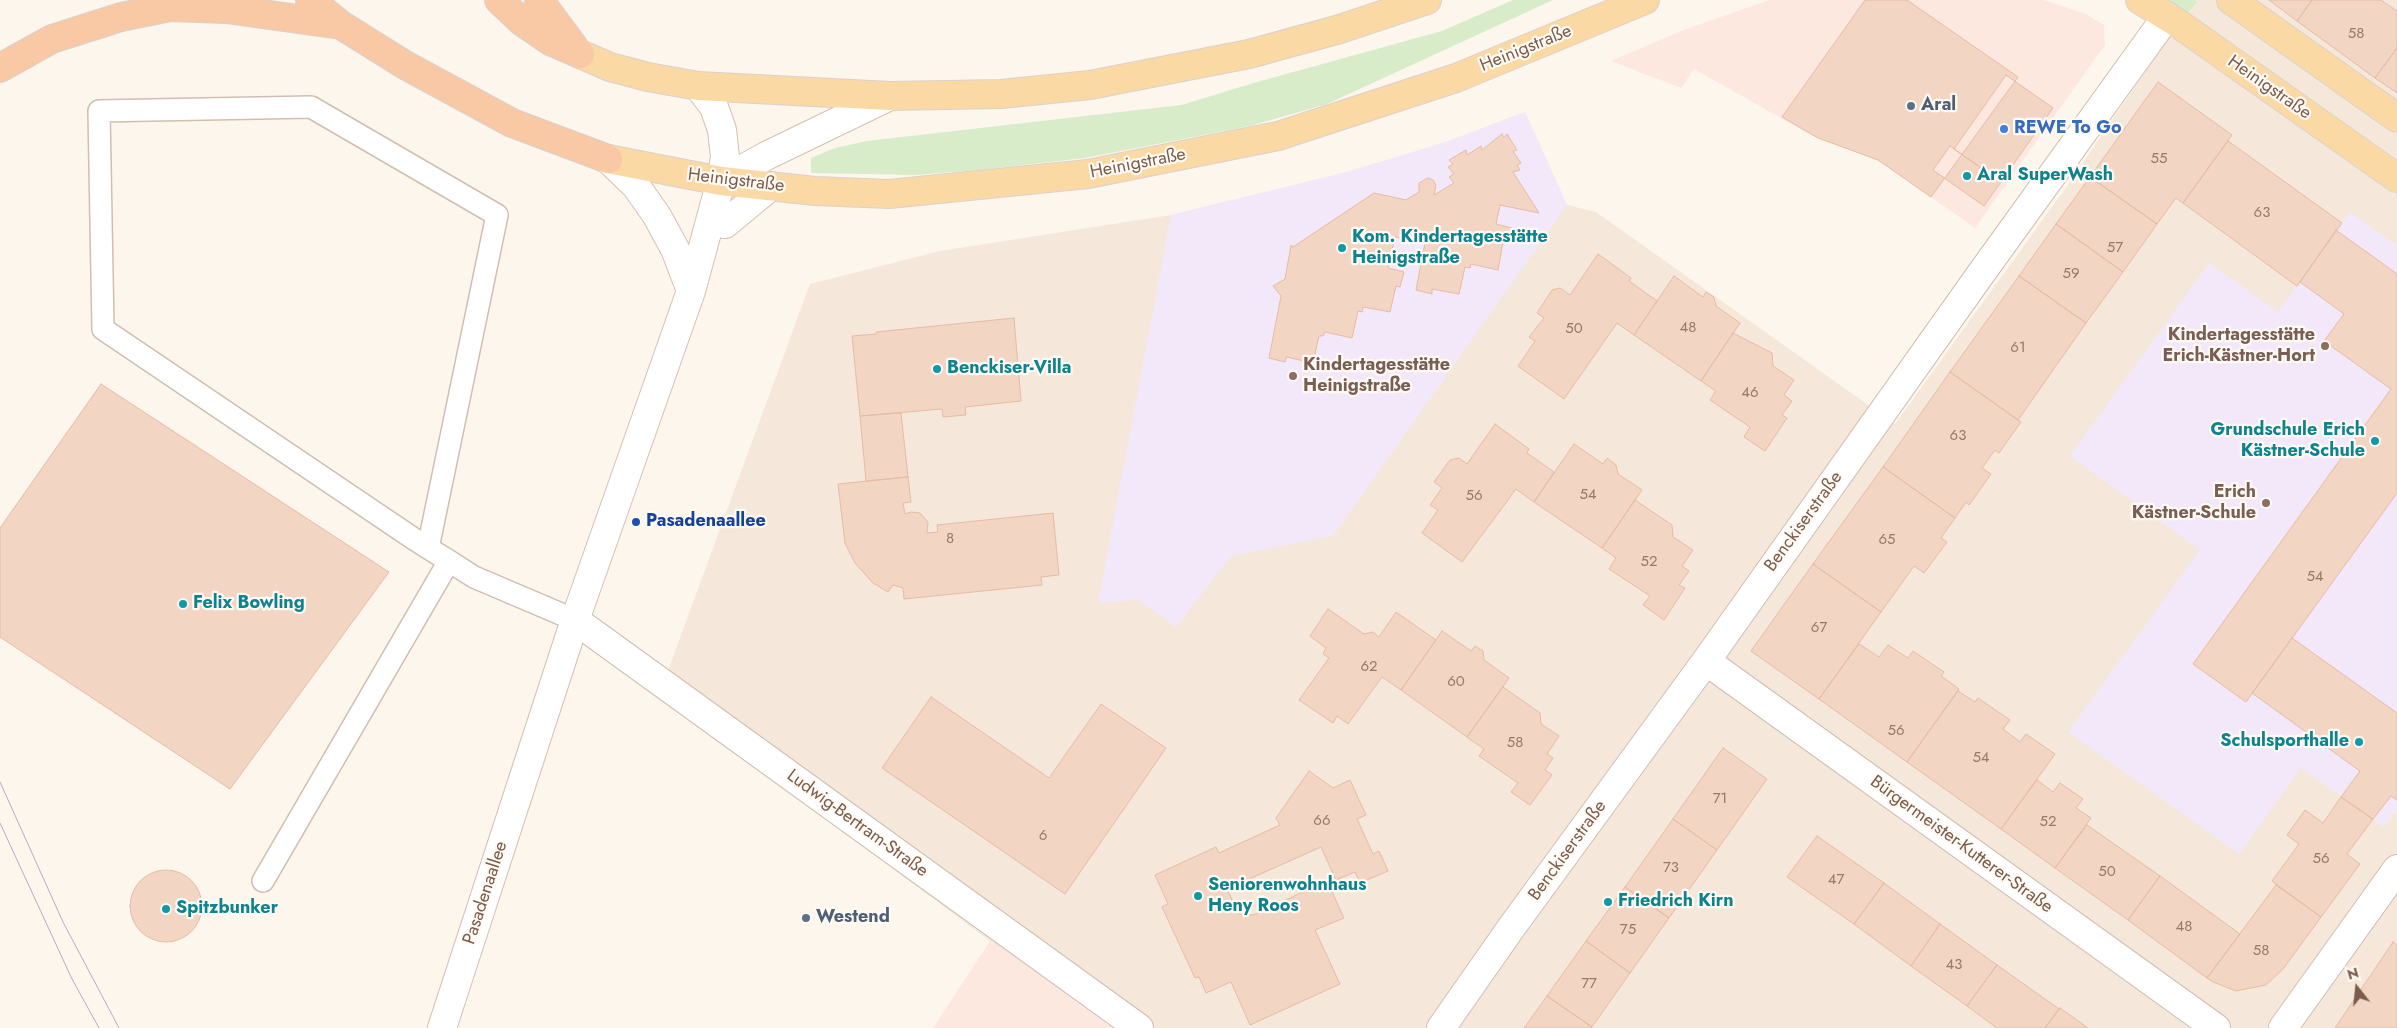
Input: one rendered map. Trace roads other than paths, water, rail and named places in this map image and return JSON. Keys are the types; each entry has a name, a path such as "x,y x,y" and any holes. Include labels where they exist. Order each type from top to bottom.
{"highway":[{"path":"310,0 340,25 405,65 512,123 608,159"},
{"path":"499,0 521,21 550,41 580,54"},
{"path":"539,0 580,54"},
{"path":"0,68 52,39 121,17 170,7 226,9 340,25"}],"main road":[{"path":"580,54 610,66 648,77 698,86 890,96 1001,94 1090,85 1248,54 1340,29 1427,0"},
{"name":"Heinigstraße","path":"608,159 721,181 814,191 889,194 1088,174 1278,136 1456,78 1646,0"},
{"name":"Heinigstraße","path":"2140,0 2167,16 2397,178"},
{"path":"2230,0 2397,118"}],"street":[{"name":"Benckiserstraße","path":"1441,1028 2167,16"},
{"path":"698,86 714,107 722,130 725,157 721,181"},
{"path":"721,181 766,156 890,96"},
{"path":"608,159 636,186 657,216 675,248 691,291"},
{"name":"Pasadenaallee","path":"458,1028 580,622 702,296 725,224 729,200 721,181"},
{"name":"Pasadenaallee","path":"442,1028 691,291 721,181"},
{"path":"725,224 771,186"},
{"name":"Ludwig-Bertram-Straße","path":"580,622 1139,1028"},
{"name":"Bürgermeister-Kutterer-Straße","path":"1706,661 2216,1028"},
{"path":"2283,1028 2397,870"}],"lane":[{"path":"428,548 496,215 311,107 99,111 103,329 428,548 474,577 580,622"},
{"path":"263,880 449,561"}],"tram line":[{"path":"0,782 63,922 119,1028"},
{"path":"0,823 72,979 99,1028"}],"place":[{"name":"Aral","path":"1911,106"},
{"name":"REWE To Go","path":"2004,129"},
{"name":"Aral SuperWash","path":"1967,176"},
{"name":"Kom. Kindertagesstätte Heinigstraße","path":"1342,248"},
{"name":"Kindertagesstätte Erich-Kästner-Hort","path":"2325,346"},
{"name":"Benckiser-Villa","path":"937,369"},
{"name":"Kindertagesstätte Heinigstraße","path":"1293,376"},
{"name":"Grundschule Erich Kästner-Schule","path":"2375,441"},
{"name":"Erich Kästner-Schule","path":"2266,503"},
{"name":"Pasadenaallee","path":"636,522"},
{"name":"Felix Bowling","path":"183,604"},
{"name":"Schulsporthalle","path":"2359,742"},
{"name":"Seniorenwohnhaus Heny Roos","path":"1198,896"},
{"name":"Friedrich Kirn","path":"1608,902"},
{"name":"Spitzbunker","path":"166,909"},
{"name":"Westend","path":"806,918"}]}
